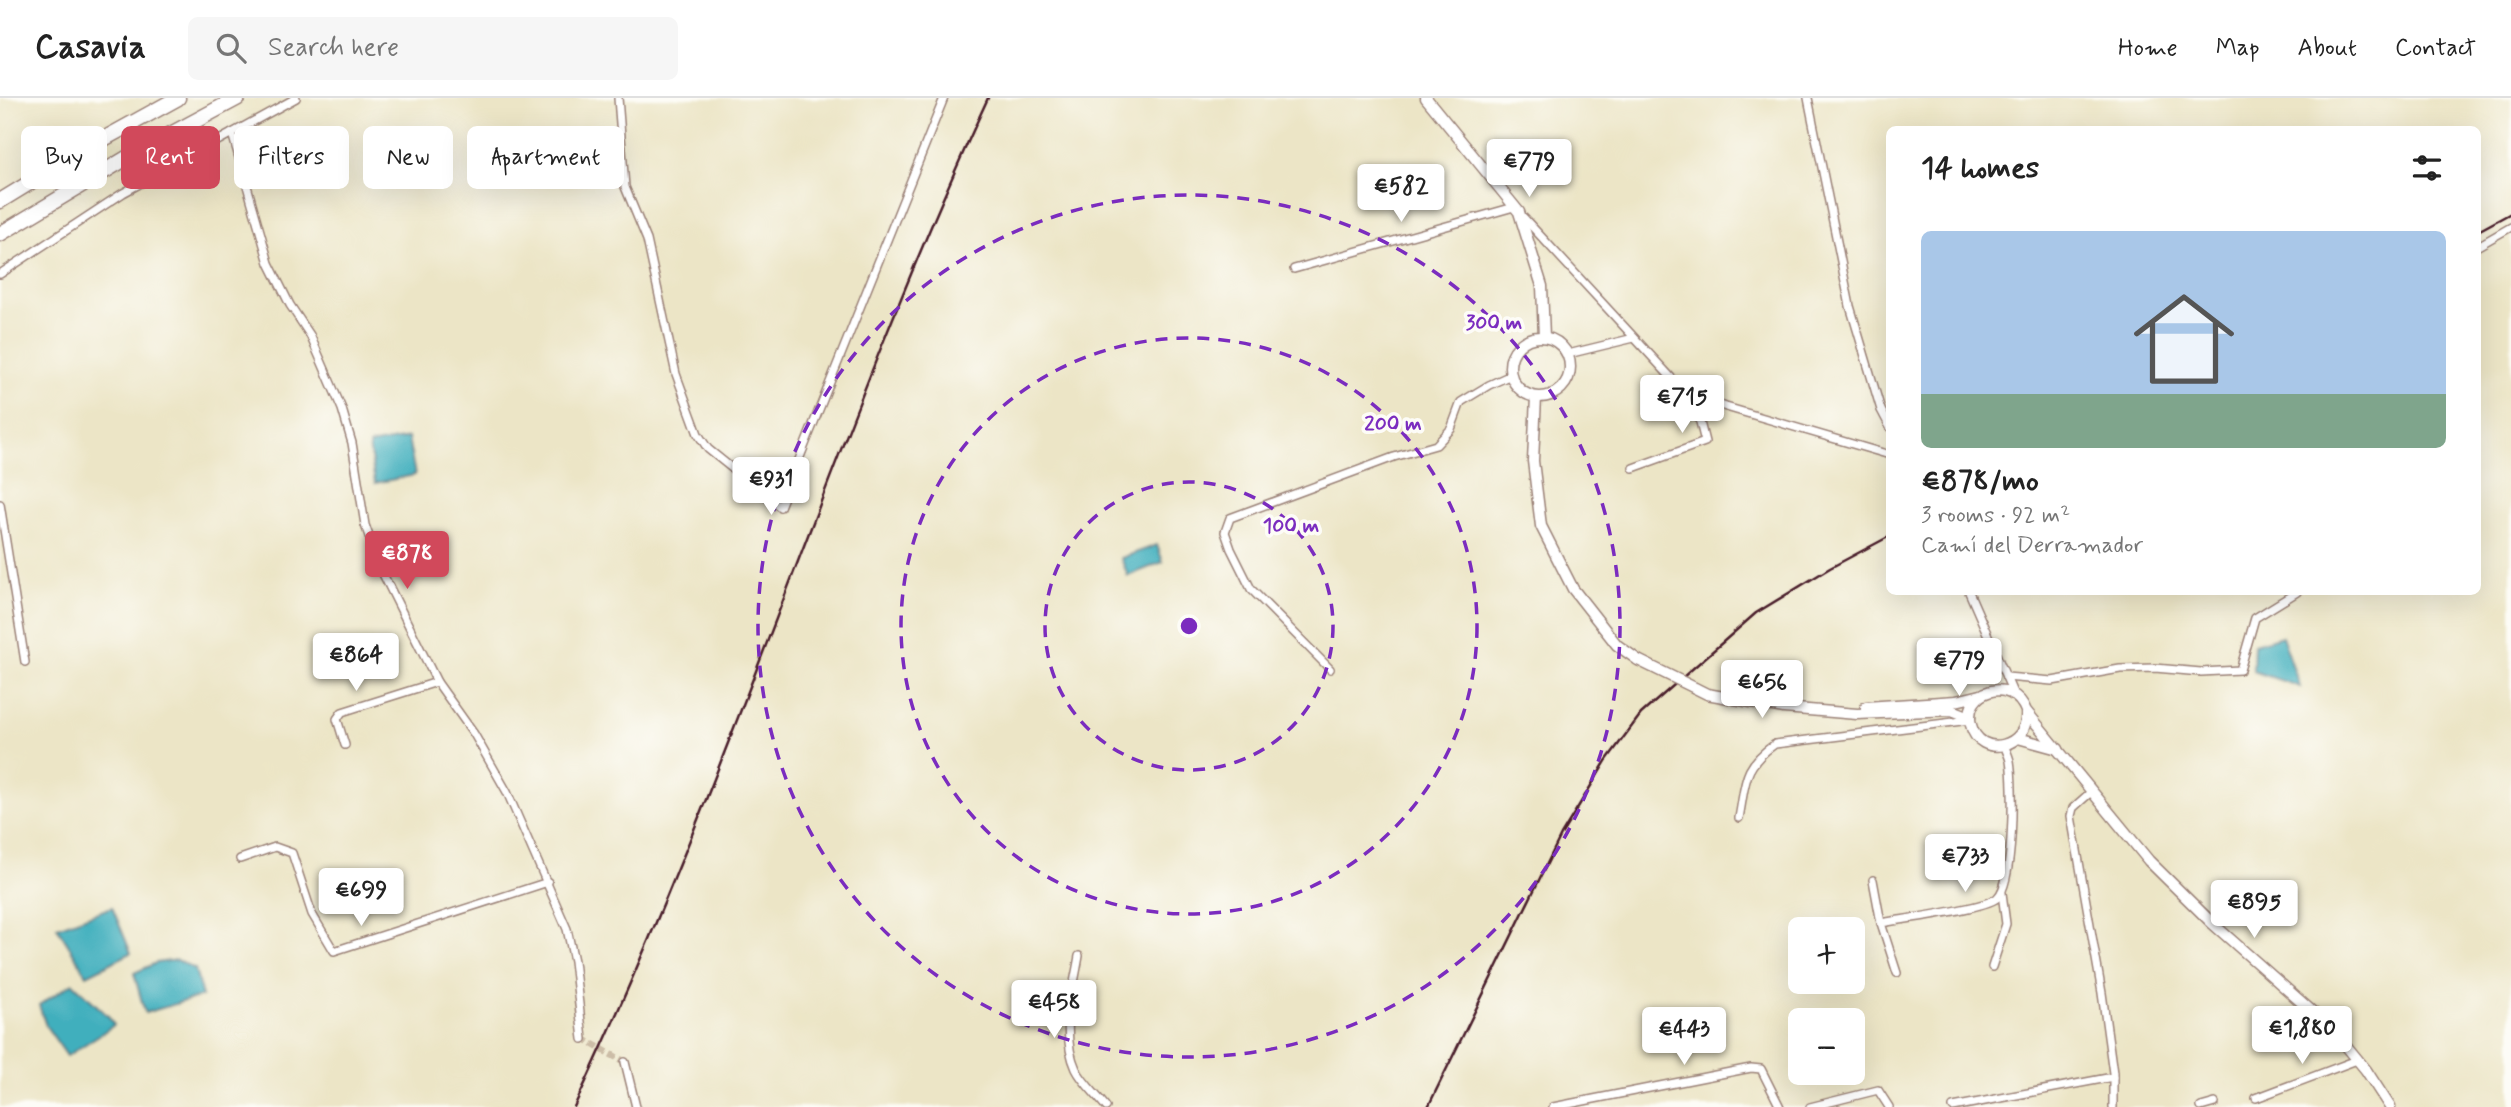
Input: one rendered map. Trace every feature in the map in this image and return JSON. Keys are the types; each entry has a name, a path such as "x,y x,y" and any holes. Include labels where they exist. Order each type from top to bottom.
{"highway":[{"path":"0,201 80,152 178,98"},
{"path":"0,234 130,156 237,98"}],"street":[{"path":"0,274 123,193 296,98"},
{"path":"618,98 625,187 647,240 676,374 698,434 708,449 780,507 944,98"},
{"path":"1426,98 1517,209 1678,385 1700,398 1726,407 1886,453"},
{"path":"1808,98 1850,306 1886,419"},
{"path":"232,133 269,263 290,305 310,335 342,409 352,443 365,525 377,559 416,644 437,682 481,746 507,792 567,929 583,1040"},
{"path":"1294,269 1517,209"},
{"path":"1517,209 1542,286 1544,337"},
{"path":"2481,244 2511,228"},
{"path":"1533,337 1553,340 1568,354 1570,372 1567,381 1554,393 1536,397 1526,394 1511,375 1511,358 1516,349 1533,337"},
{"path":"1568,354 1594,350 1634,338"},
{"path":"1330,669 1251,589 1225,532 1230,518 1394,457 1436,445 1451,429 1461,402 1511,375"},
{"path":"1633,468 1704,442 1700,422 1687,400 1690,392"},
{"path":"1536,397 1533,461 1541,526 1573,589 1617,645 1639,660 1707,694 1784,708 1857,714 1944,710 1959,712 1970,719"},
{"path":"0,504 25,662"},
{"path":"1970,595 2012,693 2026,711 2149,861 2212,923 2334,1031 2390,1107"},
{"path":"2006,677 2052,681 2120,669 2201,672 2240,670 2255,618 2292,595"},
{"path":"345,745 337,719 342,712 437,682"},
{"path":"1839,712 1858,707 1956,701 1997,690 2012,693"},
{"path":"1981,695 1971,709 1970,719 1974,733 1987,744 2004,745 2018,738 2025,726 2026,711"},
{"path":"1739,818 1748,769 1759,755 1775,744 1970,719"},
{"path":"2018,738 2058,749"},
{"path":"1992,967 2006,924 2002,893 2010,866 2010,760 2004,745"},
{"path":"2092,791 2073,808 2071,816 2113,1077 2113,1107"},
{"path":"240,859 275,846 292,853 312,914 334,951 548,882"},
{"path":"1873,880 1881,923 1897,973"},
{"path":"1881,923 1974,906 1995,900 2002,893"},
{"path":"1079,957 1070,1003 1068,1038 1076,1070 1106,1107"},
{"path":"2256,1098 2357,1060"},
{"path":"625,1062 636,1107"},
{"path":"1553,1107 1751,1068 1761,1069 1780,1107"},
{"path":"1953,1107 2113,1077"},
{"path":"1810,1107 1878,1090 1889,1107"},
{"path":"2201,1107 2216,1102"}],"water":[{"path":"408,438 415,475 375,483 369,445"},
{"path":"1157,545 1163,562 1128,576 1121,558"},
{"path":"2282,636 2300,687 2253,671 2254,644"},
{"path":"112,907 131,953 87,975 57,927"},
{"path":"177,960 195,969 202,996 145,1013 134,973 156,963"},
{"path":"73,983 114,1025 67,1056 46,1026 39,1005"}],"tunnel":[{"path":"583,1039 625,1062"}],"railway":[{"path":"574,1107 683,857 881,349 988,98"},
{"path":"2481,229 2511,213"},
{"path":"1428,1107 1561,835 1606,761 1641,714 1756,613 1886,538"}]}
